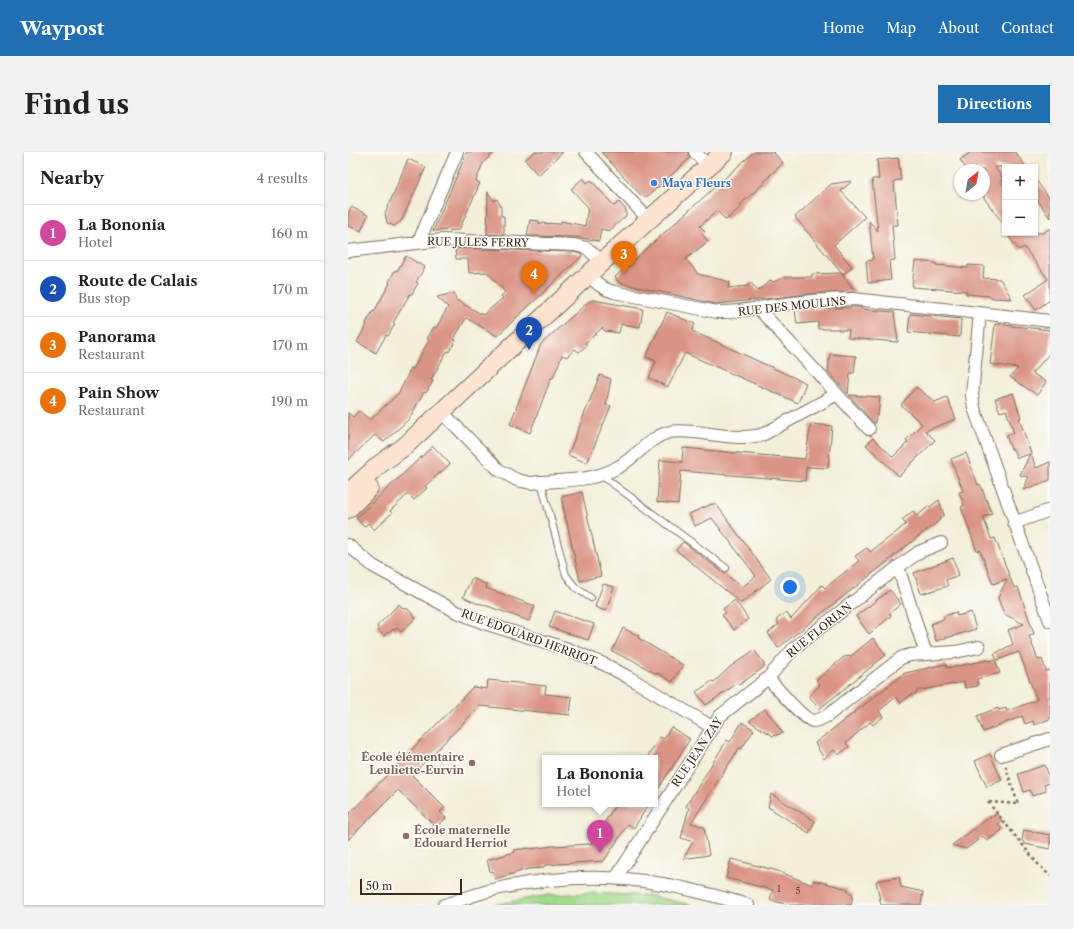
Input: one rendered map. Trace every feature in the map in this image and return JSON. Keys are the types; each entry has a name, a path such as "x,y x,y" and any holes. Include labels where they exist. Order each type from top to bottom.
{"main road":[{"path":"348,493 380,464 405,446 602,262 724,152"},
{"path":"348,509 382,474 405,446"}],"street":[{"path":"419,241 457,152"},
{"path":"586,152 649,220"},
{"path":"695,152 708,166"},
{"name":"RUE JULES FERRY","path":"348,251 419,241 461,240 579,245 587,248 602,262"},
{"name":"RUE DES MOULINS","path":"588,275 603,288 621,293 721,312 734,312 829,300 854,300 1050,321"},
{"path":"758,308 869,430"},
{"path":"980,313 972,395 974,408 1050,621"},
{"path":"442,412 499,470 517,480 531,483 601,475 624,464 663,434 675,431 746,437 758,436 837,394"},
{"path":"1014,523 1050,510"},
{"name":"RUE FLORIAN","path":"768,678 794,648 919,552 941,543"},
{"name":"RUE EDOUARD HERRIOT","path":"348,545 373,566 457,612 484,623 568,649 606,665 624,674 712,727"},
{"path":"898,567 926,654"},
{"path":"768,678 804,716 812,721 827,716 901,658 910,655 955,652 980,647"},
{"name":"RUE JEAN ZAY","path":"616,878 712,727 726,710 768,678"},
{"path":"1001,755 1050,739"},
{"path":"444,905 495,889 531,882 577,878 616,878 661,883 748,905"}],"lane":[{"path":"601,475 726,568"},
{"path":"541,482 566,575 576,588 591,598"}],"path":[{"path":"1001,755 1018,804 988,802 1038,864 1050,876"}],"green space":[{"path":"592,893 652,896 691,905 491,905 549,895"}],"building":[{"path":"467,152 495,152 483,163 476,181 480,183 459,230 433,231"},
{"path":"534,152 563,152 538,175 525,160"},
{"path":"601,152 688,152 690,158 648,196 642,196"},
{"path":"754,152 773,152 783,163 740,205 742,206 726,220 717,211 700,226 705,231 702,234 708,241 686,259 698,274 730,282 728,288 748,286 750,282 758,291 771,280 773,282 784,277 812,277 812,274 841,273 856,292 811,294 716,304 620,283 615,277"},
{"path":"971,152 1015,152 1024,164 1002,164 1002,167 994,167 1002,178 1000,181 1002,183 1002,222 986,200 990,200 990,164 963,164 960,160"},
{"path":"898,158 901,180 894,181 898,225 892,225 895,260 889,261 891,280 868,283 866,261 873,260 869,221 878,231 872,179 879,179 877,160"},
{"path":"408,159 426,167 402,220 394,226 387,223 385,214"},
{"path":"583,178 587,183 591,180 614,206 619,202 626,210 626,216 609,231 601,229 599,241 575,237 527,236 530,220 539,221 539,223 560,224 561,221 585,226 588,207 571,189"},
{"path":"852,181 841,191 865,217 834,245 852,267 843,275 795,217 831,184"},
{"path":"1038,183 1050,199 1050,218 1038,201"},
{"path":"488,192 494,201 497,199 501,207 501,216 504,216 504,235 487,234"},
{"path":"351,207 368,215 361,231 348,226 348,214"},
{"path":"1050,228 1050,300 1036,310 1025,295 1048,279 1024,247 1019,250 1008,236 1038,236 1038,233 1043,233"},
{"path":"455,248 573,252 581,254 582,256 497,336 466,318 454,339 456,340 449,352 447,351 431,380 433,381 426,393 424,392 409,419 384,442 375,435 348,460 348,413 353,417 359,411 370,420 399,393 411,368 413,369 429,340 427,339 434,327 436,328 448,307 437,297 454,293 456,300 483,315 503,298 501,296 505,292 487,272 469,273 468,259 456,259"},
{"path":"406,256 425,267 416,282 418,283 412,294 410,294 393,323 395,324 388,336 386,335 376,353 357,342 367,324 366,323 373,311 374,312 390,283 389,282 395,270 397,271"},
{"path":"915,261 936,263 936,265 968,268 968,265 984,266 983,278 1000,279 1012,299 966,294 966,291 912,287"},
{"path":"593,300 643,309 640,327 621,324 619,333 605,331 602,328 585,343 587,345 579,352 575,349 567,357 562,355 553,378 551,378 530,433 510,424 541,344 588,302"},
{"path":"854,307 894,312 898,342 848,338 849,330 818,329 818,322 797,324 795,310"},
{"path":"667,312 695,324 692,331 806,383 798,403 685,353 668,387 649,378 656,361 646,357"},
{"path":"910,314 961,319 960,337 908,332"},
{"path":"995,324 1050,330 1050,353 1032,373 1046,382 1037,395 1010,377 1018,368 990,364"},
{"path":"830,354 856,356 854,373 850,373 848,394 828,371"},
{"path":"600,375 611,379 606,405 611,406 587,463 568,455"},
{"path":"916,387 935,402 947,397 956,419 925,431 935,440 899,476 866,445 873,438 893,457 908,442 906,440 922,424 901,405"},
{"path":"1013,393 1021,418 1019,418 1036,468 1050,462 1050,480 1023,490 1029,477 1020,475 1030,454 1017,458 1013,449 1011,449 1006,435 1014,433 1006,410 1000,412 995,399"},
{"path":"849,395 880,397 878,415 876,415 875,424"},
{"path":"811,424 832,426 828,468 806,467 805,481 681,471 678,504 657,502 660,460 682,462 683,448 805,459"},
{"path":"433,446 450,464 425,486 427,488 414,500 408,494 390,511 392,513 374,530 368,523 364,527 356,518"},
{"path":"966,453 978,485 980,484 992,514 983,517 991,539 995,538 1014,588 1018,587 1034,634 1029,636 1038,660 1042,659 1046,671 1050,670 1050,719 1034,725 1033,721 1025,724 1022,716 983,732 977,716 998,708 999,710 1006,708 1007,711 1037,700 1019,652 997,660 994,654 1013,644 1008,630 1024,624 1004,614 998,598 1007,579 993,584 980,550 977,551 961,507 964,505 959,492 963,491 951,459"},
{"path":"582,492 601,576 580,581 561,497"},
{"path":"939,500 944,515 939,519 940,520 778,648 768,633 779,624 776,620 786,612 791,619 822,585 825,588 859,561 855,556 867,548 870,552 894,534 906,524 902,520 913,511 917,516"},
{"path":"712,504 716,504 771,579 741,603 676,550 683,542 742,587 756,576 712,518 695,526 689,514"},
{"path":"953,558 959,575 946,580 948,586 921,594 914,573"},
{"path":"472,578 487,585 486,588 535,606 529,621 479,603 478,604 463,597"},
{"path":"603,584 614,587 606,611 595,607"},
{"path":"890,590 901,604 890,613 891,616 869,634 856,616"},
{"path":"735,600 748,619 734,630 722,615 726,613 723,609"},
{"path":"399,604 405,610 407,608 416,618 401,632 397,628 395,630 393,629 389,633 388,632 384,636 379,631 377,626"},
{"path":"555,611 594,624 588,640 549,627"},
{"path":"956,612 957,616 971,612 976,629 936,641 931,624 944,619 944,616"},
{"path":"623,628 639,636 638,638 683,665 672,682 629,658 628,659 612,651"},
{"path":"873,638 886,655 819,709 809,696 820,685 816,680 844,657 851,656"},
{"path":"754,650 764,663 764,667 739,685 738,683 706,705 696,692 712,681 714,682 730,667"},
{"path":"995,660 1000,673 977,679 978,686 965,688 964,682 916,691 916,694 911,695 901,703 896,697 879,711 883,717 873,725 870,722 846,743 849,747 838,755 834,750 824,759 815,743 905,673 946,664 947,668"},
{"path":"488,680 546,686 545,694 572,697 570,715 480,706 412,775 445,808 440,812 446,818 436,827 398,790 348,840 348,815 473,687 487,689"},
{"path":"765,709 783,733 773,736 749,721"},
{"path":"742,722 754,730 741,749 739,748 691,823 704,827 709,855 683,859 693,842 681,838 689,808 686,806 727,740 730,742"},
{"path":"671,727 690,739 658,789 658,755 649,755 660,737 664,739"},
{"path":"990,754 1002,780 987,787 975,761"},
{"path":"1045,765 1050,780 1050,783 1044,785 1046,791 1032,796 1030,790 1024,792 1018,774"},
{"path":"771,794 815,821 809,833 768,807"},
{"path":"614,807 647,807 634,828 628,824 604,861 545,865 543,868 528,869 495,879 493,871 490,872 487,860 515,852 514,850 591,844"},
{"path":"997,814 1002,821 998,824 1002,830 987,841 983,836 966,849 952,845 991,816 992,817"},
{"path":"1024,830 1050,835 1050,849 1025,844 1022,840"},
{"path":"731,859 778,871 812,885 814,880 848,889 848,892 853,894 851,905 790,905 770,900 773,890 726,878"},
{"path":"899,877 901,887 923,892 921,905 881,905 876,881"}],"place":[{"name":"Maya Fleurs","path":"654,183"},
{"name":"Panorama","path":"624,274"},
{"name":"Pain Show","path":"534,294"},
{"name":"Route de Calais","path":"529,350"},
{"name":"École élémentaire Leuliette-Eurvin","path":"472,763"},
{"name":"École maternelle Edouard Herriot","path":"406,836"},
{"name":"La Bononia","path":"600,853"}]}
